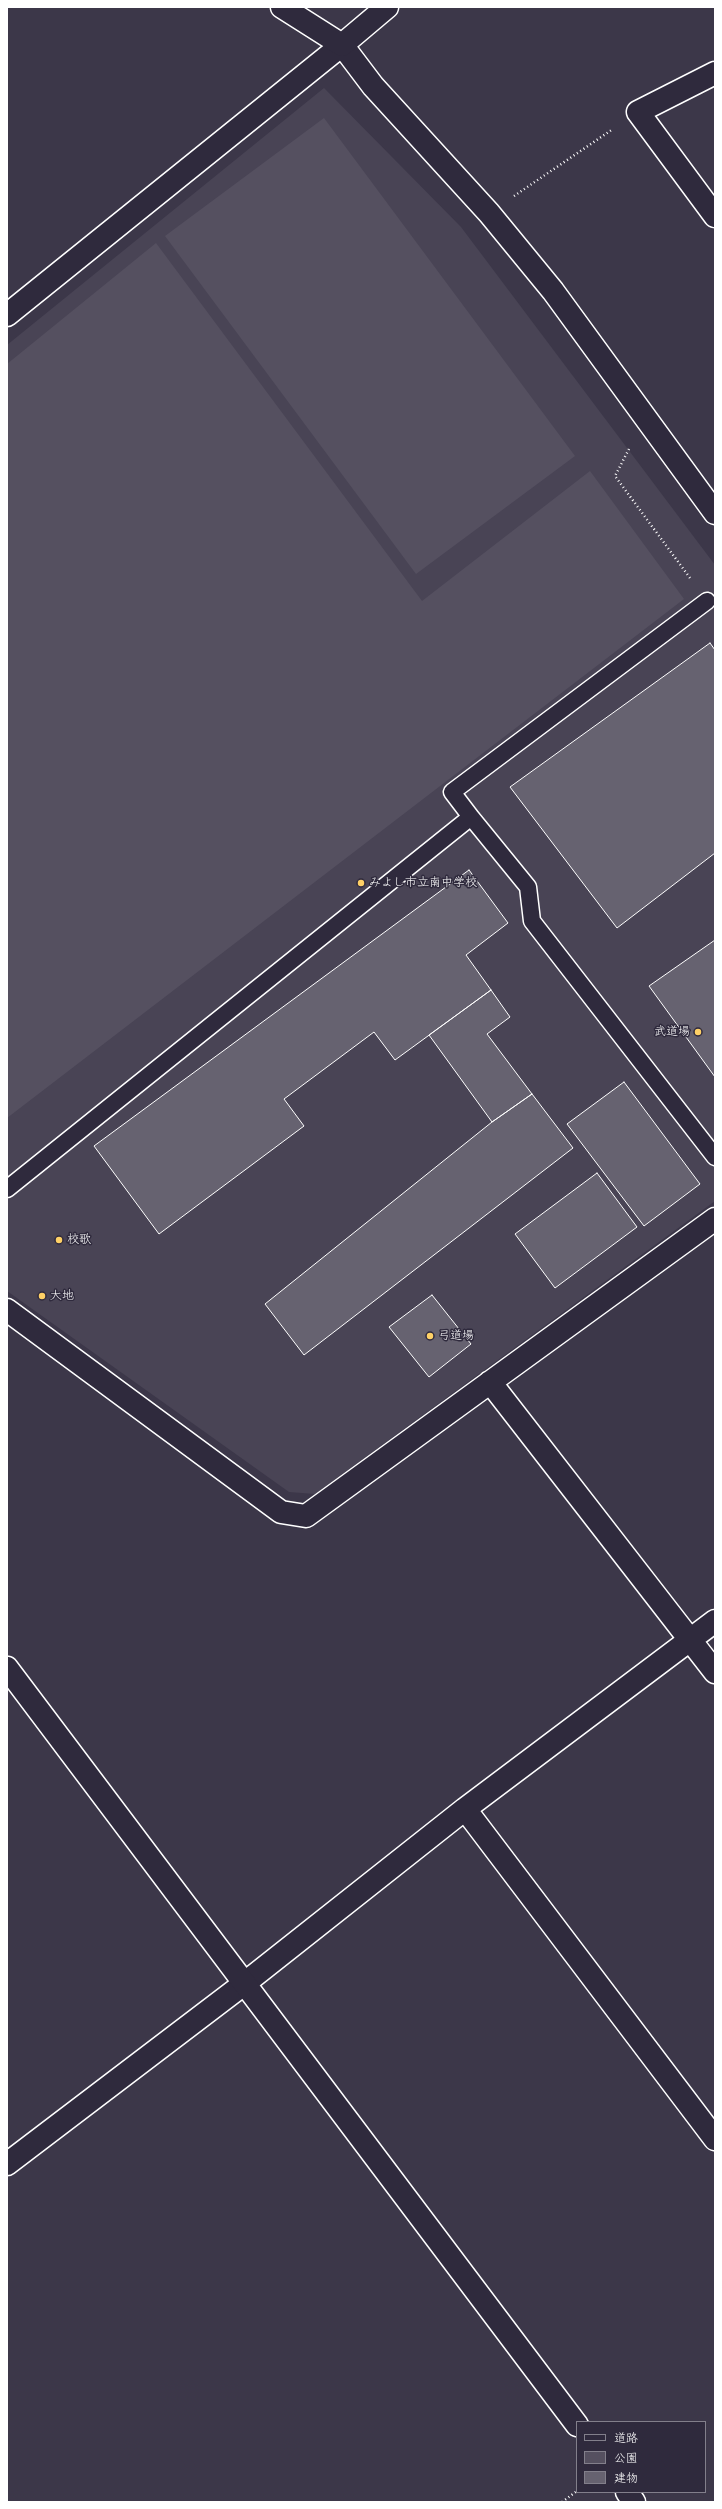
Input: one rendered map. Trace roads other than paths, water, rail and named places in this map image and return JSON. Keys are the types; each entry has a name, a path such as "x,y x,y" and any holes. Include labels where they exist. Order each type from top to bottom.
{"street":[{"path":"282,7 342,45 373,86 489,213 553,291 715,513"},
{"path":"7,315 387,7"},
{"path":"715,73 638,112 715,216"},
{"path":"7,1310 281,1512 306,1516 715,1219"},
{"path":"490,1382 715,1672"},
{"path":"7,2164 245,1983 465,1809 715,1621"},
{"path":"7,1668 576,2424"},
{"path":"465,1809 715,2139"},
{"path":"628,2493 634,2502"}],"lane":[{"path":"707,601 452,792 528,887 532,921 715,1157"},
{"path":"7,1189 472,817"}],"place":[{"name":"みよし市立南中学校","path":"361,883"},
{"name":"武道場","path":"698,1032"},
{"name":"校歌","path":"59,1240"},
{"name":"大地","path":"42,1296"},
{"name":"弓道場","path":"430,1336"}]}
